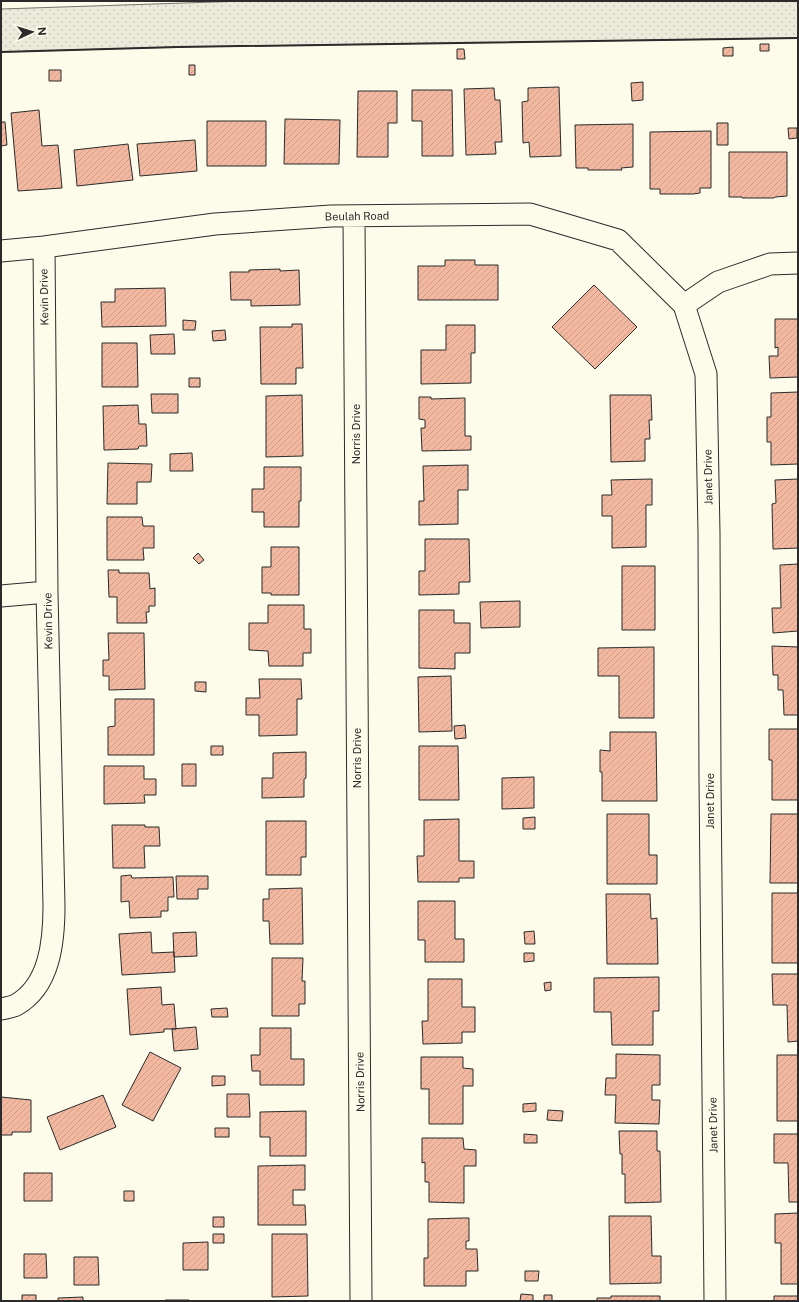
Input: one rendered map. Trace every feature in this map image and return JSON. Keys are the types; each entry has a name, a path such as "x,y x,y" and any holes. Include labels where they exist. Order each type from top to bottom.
{"street":[{"name":"Beulah Road","path":"1,251 44,247 215,224 354,216 530,214 618,240 684,305"},
{"name":"Norris Drive","path":"354,216 361,1301"},
{"name":"Kevin Drive","path":"1,1009 15,1005 34,991 49,959 54,932 47,592 44,247"},
{"path":"684,305 718,282 770,264 798,263"},
{"name":"Janet Drive","path":"684,305 706,374 709,533 715,1301"},
{"path":"1,596 47,592"}],"shaded area":[{"path":"245,1 798,1 798,38 178,47 1,52 1,9"}],"building":[{"path":"760,44 769,44 769,51 760,51"},
{"path":"733,47 733,56 723,56 723,48"},
{"path":"457,49 464,49 465,59 457,59"},
{"path":"189,65 195,65 195,75 189,75"},
{"path":"49,70 61,70 61,81 49,81"},
{"path":"643,82 643,100 632,101 631,83"},
{"path":"559,87 561,156 530,157 529,142 523,143 522,102 528,101 528,88"},
{"path":"494,88 495,100 500,100 502,142 495,142 496,154 466,155 464,89"},
{"path":"412,90 452,90 453,156 422,156 422,121 412,121"},
{"path":"358,91 397,91 397,123 388,123 388,157 357,157"},
{"path":"39,110 42,146 58,145 62,188 18,191 11,113"},
{"path":"285,119 340,120 339,164 284,164"},
{"path":"207,121 266,121 266,166 207,166"},
{"path":"1,122 5,122 7,145 1,146"},
{"path":"717,123 728,123 728,145 717,145"},
{"path":"633,124 633,167 621,168 622,170 588,170 588,168 576,168 575,125"},
{"path":"788,128 797,128 797,138 789,139"},
{"path":"711,131 711,188 700,188 700,193 693,194 660,194 660,189 650,189 650,132"},
{"path":"195,140 197,171 140,176 137,144"},
{"path":"128,144 133,180 77,186 74,150"},
{"path":"729,152 787,152 787,196 774,198 729,197"},
{"path":"445,260 475,260 475,265 498,265 498,300 418,300 418,266 445,266"},
{"path":"280,269 280,271 299,270 300,305 251,306 251,300 231,300 230,272"},
{"path":"594,285 637,327 595,369 552,327"},
{"path":"165,288 166,326 102,327 101,302 115,302 115,289"},
{"path":"775,319 798,319 798,377 770,378 769,356 778,356 778,347 775,348"},
{"path":"183,320 196,321 195,330 183,330"},
{"path":"292,324 302,324 303,368 296,368 296,384 261,384 260,327 292,327"},
{"path":"446,325 475,325 475,353 471,353 471,383 421,384 421,350 446,350"},
{"path":"225,330 226,340 213,341 212,331"},
{"path":"174,334 175,354 151,354 150,335"},
{"path":"102,343 137,343 138,387 102,387"},
{"path":"189,378 200,378 200,387 189,387"},
{"path":"798,392 798,464 771,465 771,442 767,442 767,417 771,417 771,393"},
{"path":"151,394 178,394 178,413 152,413"},
{"path":"302,395 303,456 266,457 266,396"},
{"path":"610,395 651,395 652,420 649,420 650,439 645,439 645,461 611,462"},
{"path":"419,397 431,397 431,399 465,398 465,436 471,436 471,450 422,451 421,428 425,428 425,420 419,419"},
{"path":"138,405 139,424 146,424 147,446 139,446 138,449 104,450 103,406"},
{"path":"192,453 193,471 170,471 170,454"},
{"path":"108,463 152,464 151,482 137,482 137,504 107,504"},
{"path":"468,465 468,490 458,490 458,524 419,525 419,501 424,501 423,466"},
{"path":"264,467 301,467 299,527 264,527 264,512 252,512 252,489 264,489"},
{"path":"652,479 652,505 646,505 646,547 612,548 612,516 602,516 602,495 612,495 611,480"},
{"path":"798,479 798,548 773,549 772,504 776,503 775,480"},
{"path":"107,517 142,517 143,526 154,526 154,548 143,548 144,560 107,560"},
{"path":"425,539 469,539 470,582 459,582 459,594 419,595 419,571 425,571"},
{"path":"271,547 299,547 299,595 271,595 271,593 262,593 262,567 271,567"},
{"path":"198,553 204,560 199,564 193,558"},
{"path":"798,564 798,631 773,633 772,608 781,608 780,565"},
{"path":"622,566 655,566 655,630 622,630"},
{"path":"108,570 119,570 119,573 149,573 150,589 155,588 155,606 149,606 149,612 146,612 147,623 117,623 117,597 109,597"},
{"path":"520,601 520,627 481,628 480,602"},
{"path":"268,605 304,605 304,629 311,629 311,653 303,653 303,666 269,666 268,651 249,650 249,623 268,623"},
{"path":"419,610 454,610 454,623 470,623 470,653 455,653 455,669 419,668"},
{"path":"108,633 144,633 145,689 109,690 109,676 103,676 103,660 109,660"},
{"path":"772,646 798,647 798,715 784,715 783,690 778,690 778,675 773,675"},
{"path":"654,647 654,718 619,718 619,676 598,676 598,648"},
{"path":"451,676 452,731 419,732 418,677"},
{"path":"259,679 301,679 302,699 297,699 297,735 259,736 259,715 246,715 246,698 260,698"},
{"path":"195,682 206,682 206,692 195,691"},
{"path":"115,699 154,699 154,755 108,755 108,727 115,726"},
{"path":"465,725 466,738 455,739 454,726"},
{"path":"769,729 798,729 798,800 772,800 772,760 769,760"},
{"path":"610,732 656,732 657,801 602,801 600,750 610,751"},
{"path":"211,746 223,746 223,755 211,755"},
{"path":"419,746 458,746 459,800 419,800"},
{"path":"306,752 304,797 262,798 262,778 273,778 273,753"},
{"path":"182,764 196,764 196,786 182,786"},
{"path":"104,766 144,766 144,779 156,779 156,795 144,795 145,803 104,804"},
{"path":"534,777 534,808 502,809 502,778"},
{"path":"607,814 649,814 649,855 657,855 657,884 607,884"},
{"path":"771,814 798,814 798,883 770,883"},
{"path":"535,817 535,829 523,829 523,818"},
{"path":"459,819 459,861 474,861 474,878 459,878 459,882 418,882 417,856 424,856 424,820"},
{"path":"266,821 306,821 306,857 301,857 301,875 266,875"},
{"path":"112,825 145,825 145,827 159,827 160,846 144,846 145,868 113,868"},
{"path":"131,875 132,878 173,877 174,897 168,897 168,911 161,911 161,917 130,918 129,901 121,902 121,876"},
{"path":"176,876 208,876 208,889 198,889 198,899 177,899"},
{"path":"302,888 303,944 270,944 269,921 263,921 263,899 269,899 269,889"},
{"path":"772,893 798,893 798,963 772,963"},
{"path":"606,894 650,894 651,919 657,918 658,964 607,964"},
{"path":"418,901 455,901 455,939 464,939 464,962 425,962 425,940 418,940"},
{"path":"534,931 535,944 525,944 524,932"},
{"path":"151,932 152,953 174,952 175,972 122,975 119,934"},
{"path":"196,932 197,956 174,957 173,933"},
{"path":"524,953 534,953 534,961 524,962"},
{"path":"272,958 303,958 302,981 305,981 305,1004 299,1004 299,1016 272,1016"},
{"path":"772,974 798,974 798,1041 788,1042 787,1005 773,1005"},
{"path":"659,977 659,1011 653,1011 653,1045 612,1045 611,1012 594,1012 594,978"},
{"path":"428,979 462,979 462,1007 475,1007 475,1032 462,1032 462,1043 423,1044 422,1021 428,1021"},
{"path":"551,982 551,990 545,991 544,983"},
{"path":"161,987 162,1005 174,1004 176,1029 164,1029 164,1032 130,1035 127,989"},
{"path":"227,1008 228,1017 212,1017 211,1009"},
{"path":"196,1027 198,1049 174,1051 172,1029"},
{"path":"260,1028 291,1028 291,1059 304,1059 304,1085 260,1085 260,1071 252,1071 251,1055 260,1055"},
{"path":"150,1052 181,1068 153,1121 122,1105"},
{"path":"616,1054 660,1055 660,1085 652,1085 652,1100 660,1100 659,1124 615,1123 616,1095 605,1095 606,1078 616,1078"},
{"path":"777,1055 798,1055 798,1121 777,1121"},
{"path":"421,1057 463,1057 463,1068 473,1069 473,1086 463,1086 463,1124 429,1124 429,1089 421,1089"},
{"path":"212,1076 225,1076 225,1085 212,1086"},
{"path":"227,1094 249,1094 250,1117 227,1117"},
{"path":"103,1095 116,1127 60,1150 47,1117"},
{"path":"1,1097 31,1100 31,1132 12,1132 12,1135 1,1135"},
{"path":"536,1103 536,1111 523,1112 523,1104"},
{"path":"548,1110 563,1111 562,1121 547,1120"},
{"path":"306,1111 306,1156 270,1156 270,1137 260,1137 260,1112"},
{"path":"215,1128 229,1128 229,1137 215,1137"},
{"path":"619,1131 657,1131 657,1151 660,1151 661,1202 625,1203 625,1174 622,1174 622,1154 620,1154"},
{"path":"524,1134 537,1135 537,1143 524,1143"},
{"path":"774,1134 798,1134 798,1202 789,1202 788,1163 774,1163"},
{"path":"422,1138 463,1138 464,1149 476,1150 476,1166 464,1166 464,1203 429,1202 429,1182 425,1182 425,1162 422,1163"},
{"path":"305,1165 305,1190 293,1190 293,1205 305,1205 306,1225 258,1225 258,1166"},
{"path":"24,1173 52,1173 52,1201 24,1201"},
{"path":"124,1191 134,1191 134,1201 124,1201"},
{"path":"798,1213 798,1284 781,1284 781,1243 775,1243 775,1214"},
{"path":"609,1216 651,1216 652,1256 661,1256 661,1283 610,1284"},
{"path":"213,1217 224,1217 224,1227 213,1227"},
{"path":"469,1218 469,1241 466,1241 466,1249 477,1249 478,1271 466,1271 466,1286 424,1286 424,1258 428,1258 428,1219"},
{"path":"213,1234 224,1234 224,1243 213,1243"},
{"path":"272,1234 307,1234 308,1296 272,1297"},
{"path":"208,1242 208,1270 183,1270 183,1243"},
{"path":"24,1254 46,1254 47,1278 24,1278"},
{"path":"74,1257 98,1257 99,1285 74,1285"},
{"path":"525,1271 539,1271 538,1281 525,1281"},
{"path":"521,1294 533,1295 533,1301 520,1301"},
{"path":"22,1295 36,1295 36,1301 22,1301"},
{"path":"544,1295 552,1295 552,1301 544,1301"},
{"path":"611,1296 660,1296 660,1301 597,1301 597,1298 611,1298"},
{"path":"774,1296 798,1296 798,1301 774,1301"},
{"path":"83,1297 83,1301 58,1301 58,1298"},
{"path":"189,1300 189,1301 165,1301"}],"wall":[{"path":"1,52 178,47 798,38"}]}
